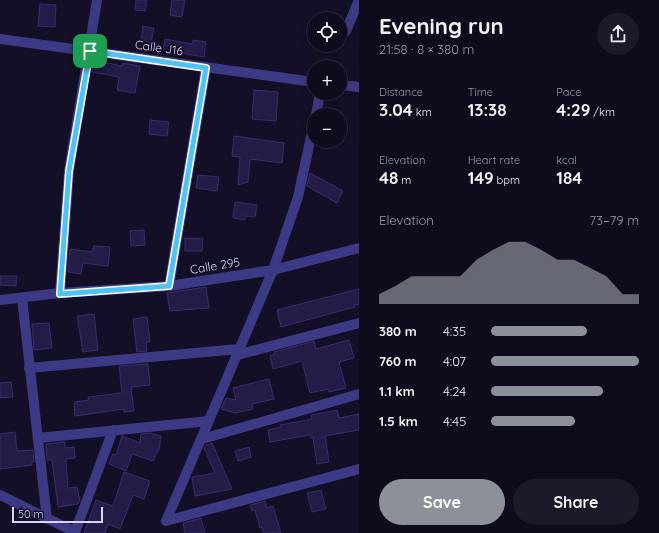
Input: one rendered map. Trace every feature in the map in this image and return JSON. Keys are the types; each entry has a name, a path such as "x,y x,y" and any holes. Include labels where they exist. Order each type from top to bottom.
{"street":[{"path":"60,294 69,171 98,0"},
{"path":"347,29 359,0"},
{"name":"Calle J16","path":"0,39 307,81"},
{"path":"169,286 206,68"},
{"path":"347,86 359,87"},
{"path":"309,148 298,197 273,270 166,521 359,469"},
{"name":"Calle 295","path":"0,300 169,286 273,270 359,248"},
{"path":"22,298 47,519"},
{"path":"29,368 238,352 359,323"},
{"path":"202,439 359,394"},
{"path":"38,438 209,421"},
{"path":"0,495 75,532 113,430"}],"building":[{"path":"136,0 147,0 145,11 135,10"},
{"path":"172,0 185,0 182,17 170,15"},
{"path":"40,4 56,5 55,27 38,26"},
{"path":"143,26 154,28 151,43 141,42"},
{"path":"165,39 193,44 193,40 206,42 204,57 163,50"},
{"path":"94,60 122,66 123,63 140,66 135,93 117,90 119,77 92,72"},
{"path":"254,90 278,92 276,121 252,119"},
{"path":"150,120 169,122 167,136 149,134"},
{"path":"234,136 284,143 282,163 250,159 248,182 238,185 240,157 232,156"},
{"path":"310,173 343,191 337,203 307,186"},
{"path":"198,175 219,177 217,191 196,188"},
{"path":"235,202 257,205 255,217 245,216 245,220 233,218"},
{"path":"144,230 145,245 131,246 130,231"},
{"path":"185,238 203,239 202,251 185,251"},
{"path":"94,246 110,247 108,266 83,263 81,274 68,272 70,249 92,252"},
{"path":"0,276 17,276 16,286 0,285"},
{"path":"206,287 209,308 170,311 167,293"},
{"path":"359,289 359,304 354,305 355,307 281,327 277,310"},
{"path":"94,314 98,350 83,352 77,316"},
{"path":"147,317 150,342 146,342 147,351 137,352 133,319"},
{"path":"49,323 52,348 34,350 32,324"},
{"path":"349,340 354,358 339,362 346,388 329,392 328,389 310,393 302,361 273,369 270,356 275,354 274,352 314,341 316,349"},
{"path":"148,364 150,385 131,387 134,411 124,412 124,409 75,416 74,402 89,400 88,397 122,393 119,366"},
{"path":"269,379 274,399 252,404 253,409 235,413 221,409 226,398 236,400 233,388"},
{"path":"11,382 13,397 0,398 0,383"},
{"path":"337,410 339,418 359,414 359,430 325,436 329,462 317,464 313,437 311,438 310,435 270,442 268,430 281,427 280,425 312,419 311,415"},
{"path":"15,432 17,451 33,450 34,462 32,462 32,465 0,469 0,434"},
{"path":"150,433 161,436 159,449 153,461 132,454 126,471 109,464 113,454 116,455 122,436 140,443 141,434"},
{"path":"65,442 65,448 74,447 75,458 66,459 68,488 77,487 80,501 78,504 58,507 52,460 47,460 46,444"},
{"path":"212,443 232,489 195,496 192,477 215,473 204,448 206,445"},
{"path":"249,447 251,457 238,461 235,451"},
{"path":"124,472 150,481 144,499 133,495 120,529 108,524 105,533 84,533 96,500 113,506"},
{"path":"321,490 326,509 312,512 307,493"},
{"path":"265,501 267,508 273,506 281,533 264,533 262,527 260,528 255,510 252,511 250,505"},
{"path":"201,518 205,533 185,533 183,523"}],"route":[{"path":"90,51 206,68 169,286 60,294 69,171 90,51"}]}
